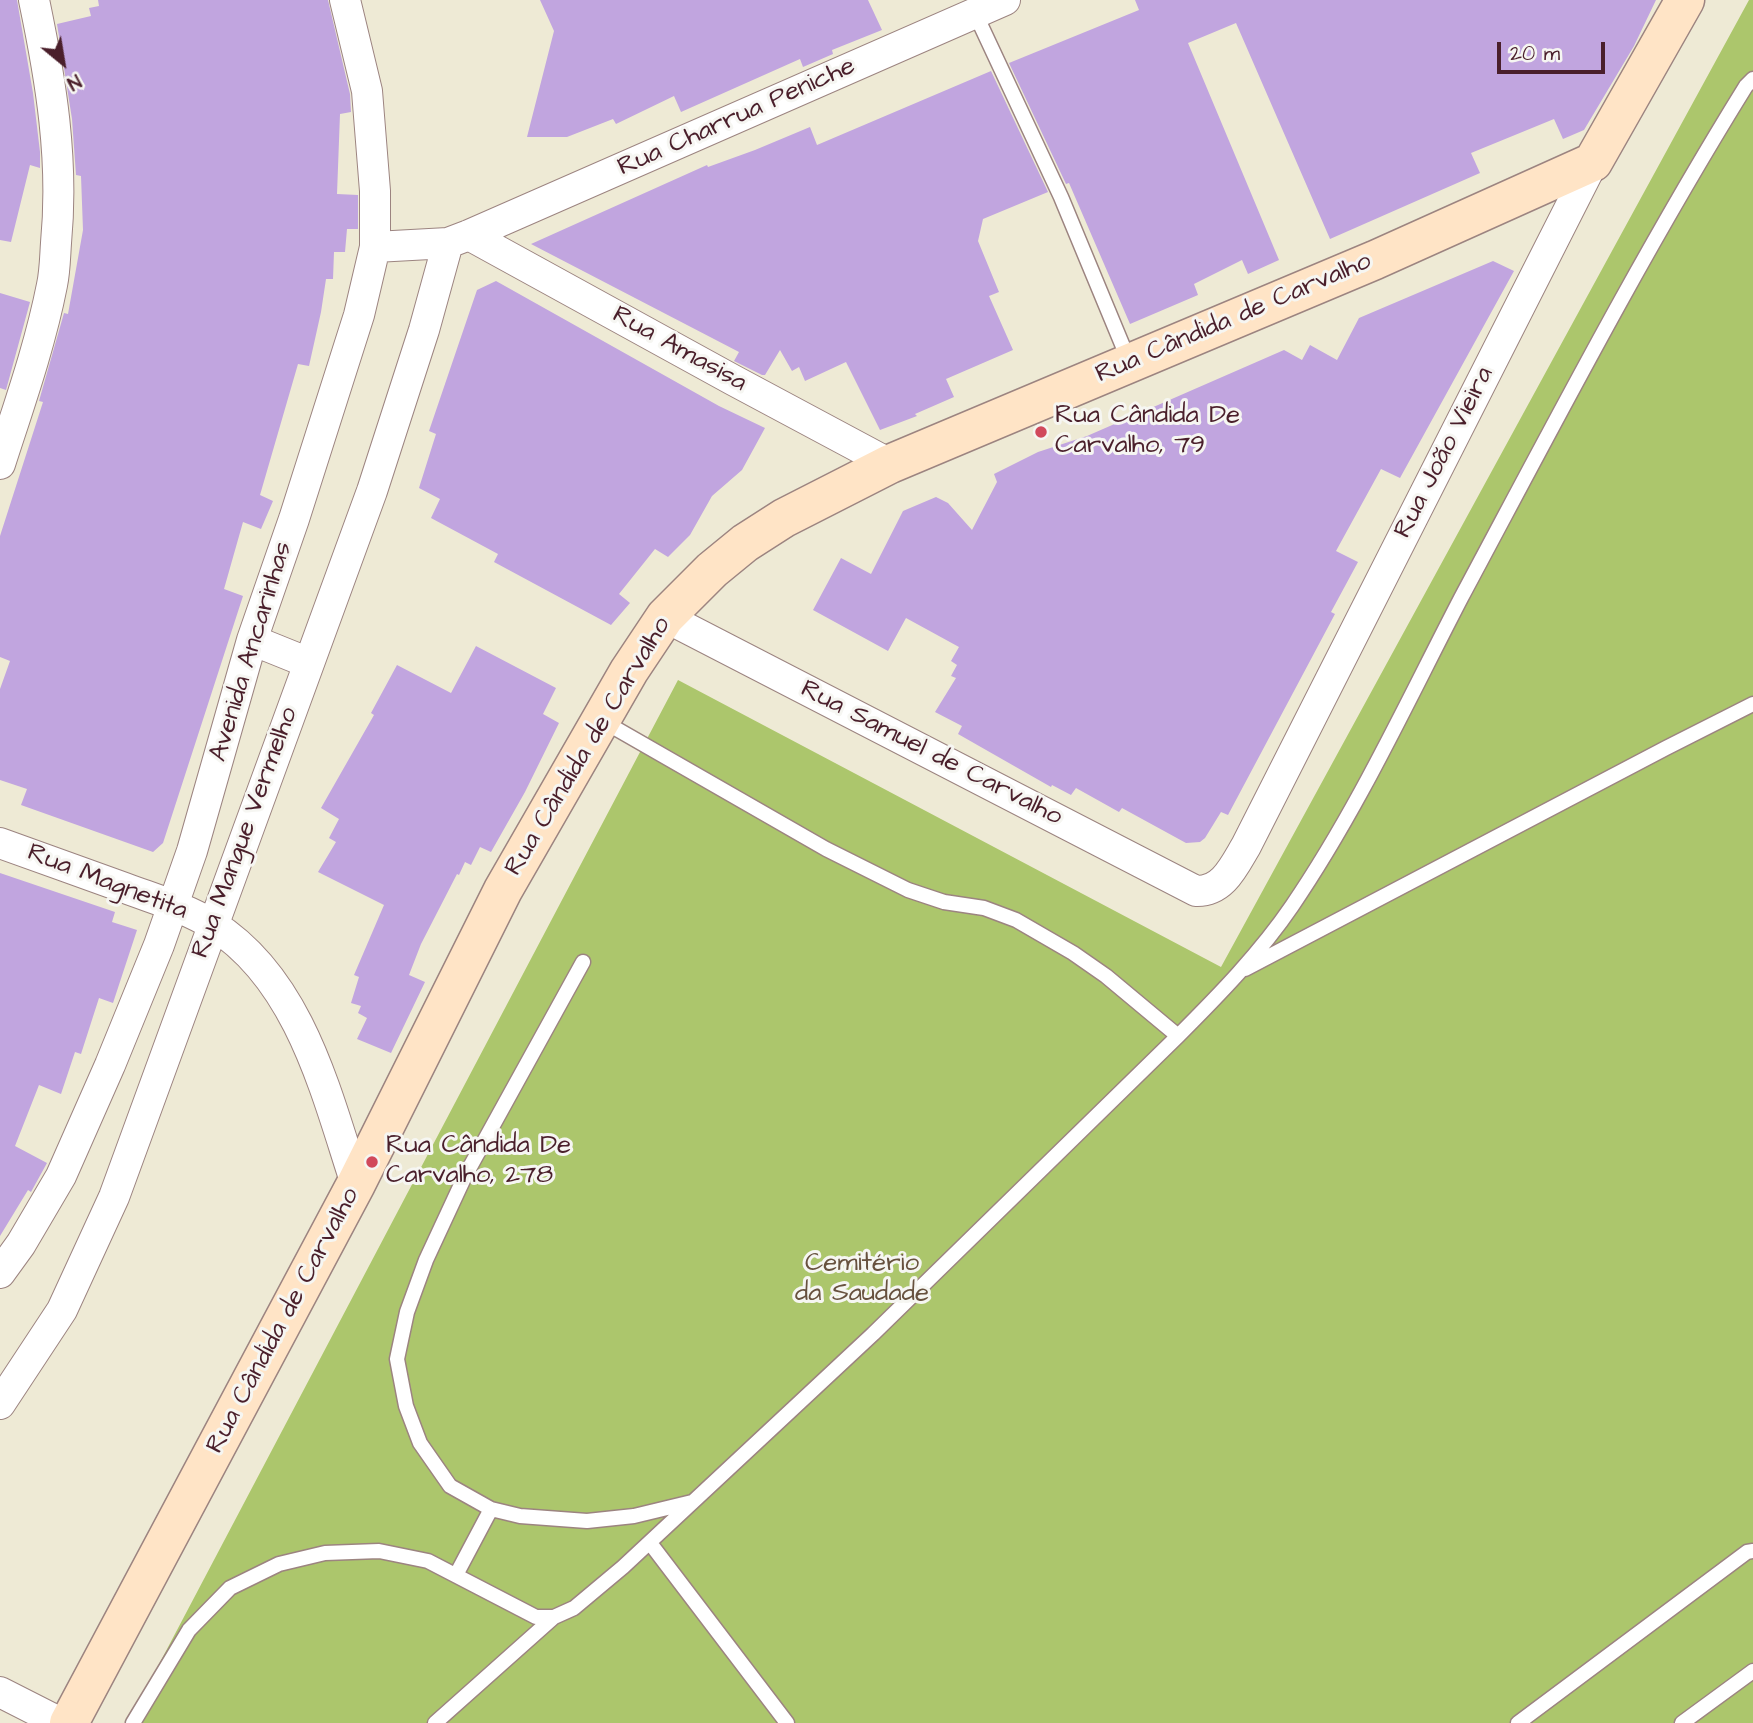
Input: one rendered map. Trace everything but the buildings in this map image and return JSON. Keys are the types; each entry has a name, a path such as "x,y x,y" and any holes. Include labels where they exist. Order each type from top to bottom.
{"street":[{"path":"0,464 36,351 52,283 59,205 56,126 49,73 34,0"},
{"name":"Avenida Ancarinhas","path":"0,1273 21,1244 61,1176 110,1065 173,905 192,851 252,640 359,315 375,247 375,191 367,91 345,0"},
{"name":"Rua Charrua Peniche","path":"458,239 1005,0"},
{"name":"Rua João Vieira","path":"1196,891 1212,889 1226,879 1246,846 1593,162 1685,0"},
{"name":"Rua Cândida de Carvalho","path":"69,1723 356,1184 503,890 629,671 666,617 712,570 745,543 819,499 890,464 1375,260 1593,162"},
{"path":"375,247 458,239"},
{"name":"Rua Amasisa","path":"458,239 890,464"},
{"name":"Rua Mangue Vermelho","path":"0,1404 62,1310 114,1197 372,491 424,330 458,239"},
{"name":"Rua Samuel de Carvalho","path":"666,617 1196,891"},
{"path":"252,640 309,663"},
{"name":"Rua Magnetita","path":"0,843 173,905 212,925 247,952 290,1010 312,1056 356,1184"},
{"path":"0,1692 61,1723"}],"lane":[{"path":"975,13 1061,197 1130,362"},
{"path":"435,1723 554,1617 574,1608 650,1543 873,1334 1178,1036 1238,973 1291,908 1357,801 1571,391 1686,183 1753,79"},
{"path":"1238,973 1753,705"},
{"path":"601,719 826,849 908,890 936,900 984,908 1016,920 1106,976 1178,1036"},
{"path":"583,962 465,1176 421,1273 407,1311 397,1359 406,1406 420,1443 450,1486 491,1509 520,1516 587,1521 634,1516 696,1501"},
{"path":"456,1576 491,1509"},
{"path":"650,1543 787,1723"},
{"path":"133,1723 189,1630 230,1588 279,1564 325,1552 379,1551 428,1561 536,1618 554,1617"},
{"path":"1518,1723 1689,1594 1747,1552 1753,1551"},
{"path":"1682,1723 1753,1671"}],"green space":[{"name":"Cemitério da Saudade","path":"1749,0 1753,0 1753,1723 128,1723 678,680 1221,967"}],"place":[{"name":"Rua Cândida De Carvalho, 79","path":"1041,432"},
{"name":"Rua Cândida De Carvalho, 278","path":"372,1162"}]}
